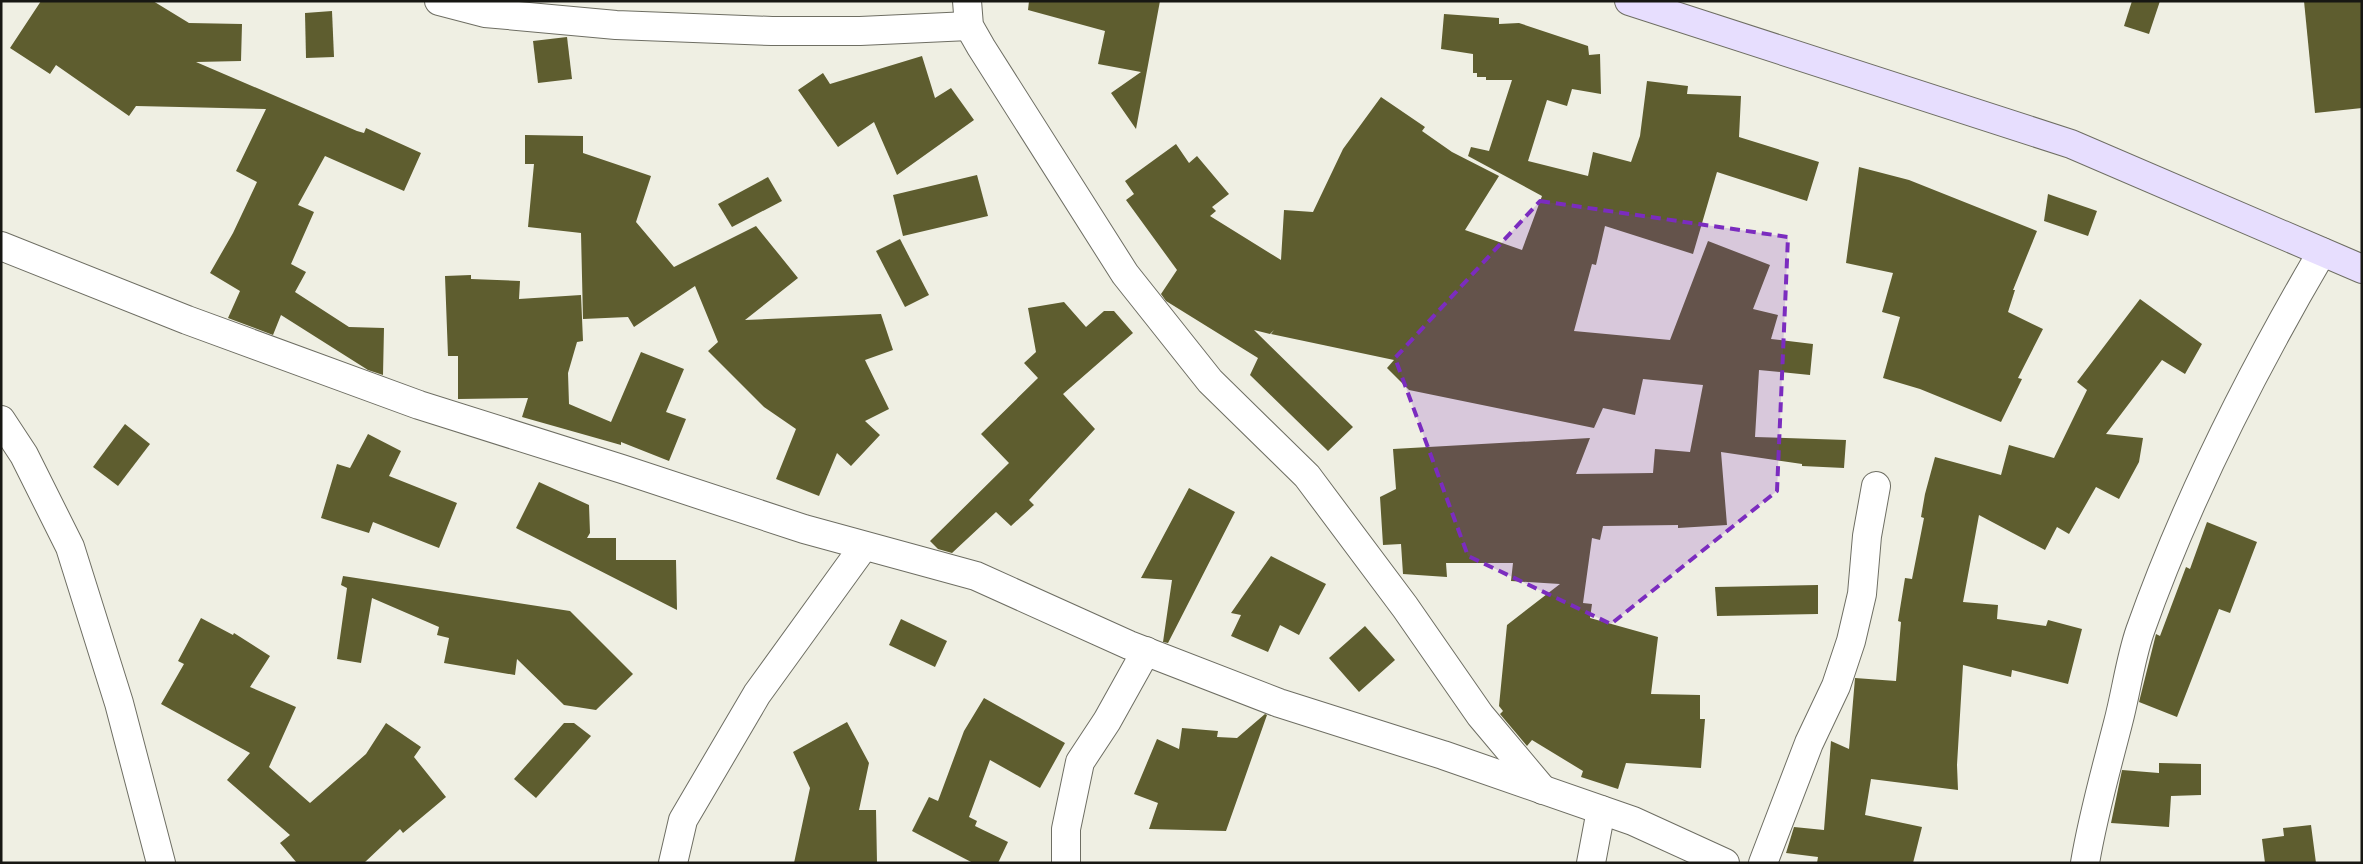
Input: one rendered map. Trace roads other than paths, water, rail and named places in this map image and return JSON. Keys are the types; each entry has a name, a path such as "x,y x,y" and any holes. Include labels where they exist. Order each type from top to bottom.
{"street":[{"path":"439,1 485,13 616,24 772,31 860,31 968,13 1125,274 1210,380 1307,476 1405,607 1480,715 1543,790"},
{"path":"1629,1 2071,144 2362,269"},
{"path":"1,246 187,320 418,405 622,468 804,529 976,576 1146,651 1279,703 1443,755 1633,821 1725,863"},
{"path":"2085,863 2094,812 2140,633 2181,526 2224,432 2277,329 2322,252"},
{"path":"1,420 24,455 70,548 119,703 161,863"},
{"path":"1763,863 1809,743 1836,686 1851,641 1862,594 1867,536 1876,486"},
{"path":"673,863 683,820 757,694 864,546"},
{"path":"1066,863 1066,829 1080,762 1108,721 1146,651"},
{"path":"1591,863 1601,810"}]}
